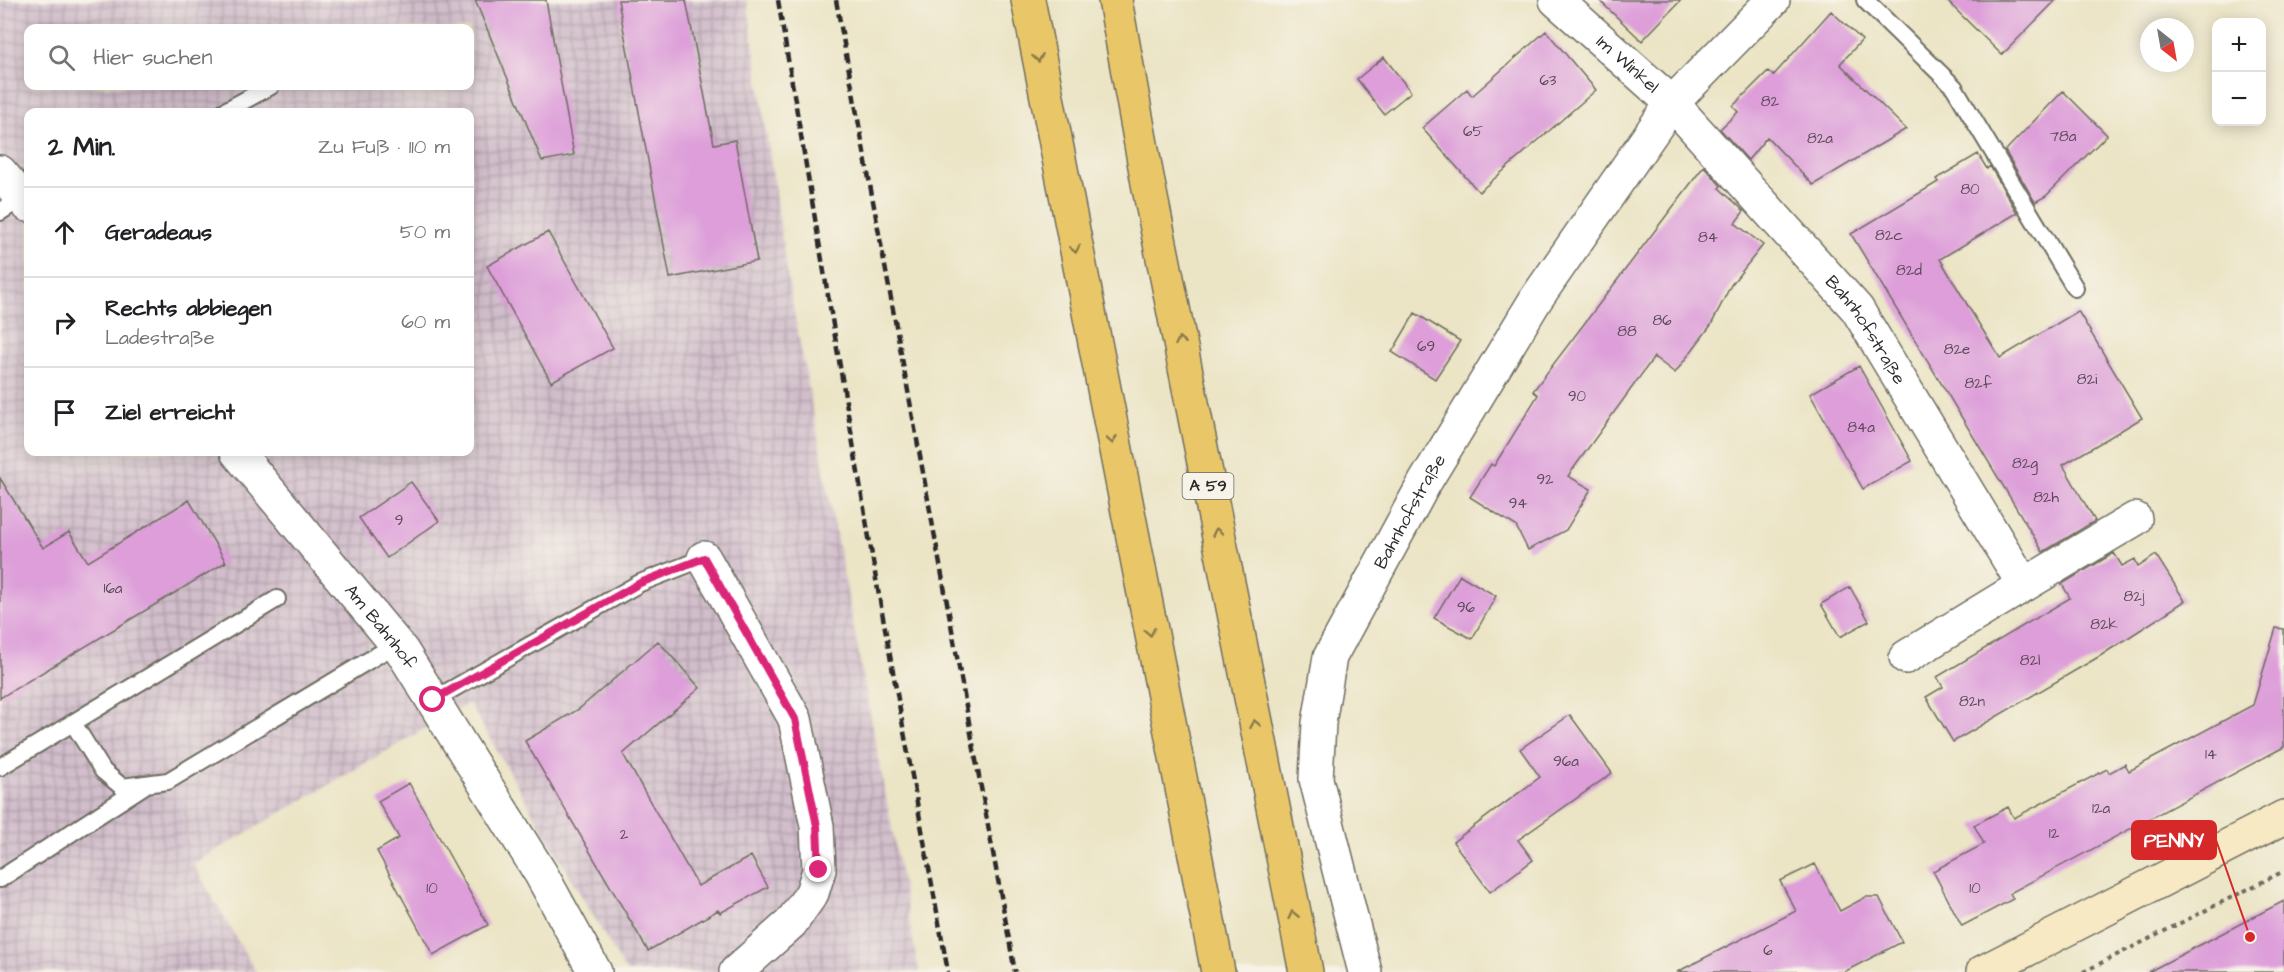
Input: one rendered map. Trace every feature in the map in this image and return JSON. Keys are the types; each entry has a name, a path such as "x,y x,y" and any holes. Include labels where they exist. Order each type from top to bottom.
{"highway":[{"path":"1028,0 1218,972"},
{"name":"A 59","path":"1115,0 1155,218 1306,972"}],"main road":[{"path":"1983,972 2284,818"}],"street":[{"name":"Im Winkel","path":"1556,0 1672,103"},
{"name":"Bahnhofstraße","path":"1365,972 1316,779 1319,723 1330,657 1425,482 1536,299 1672,103 1773,0"},
{"name":"Bahnhofstraße","path":"1672,103 1857,309 2024,585"},
{"path":"0,172 17,205"},
{"name":"Am Bahnhof","path":"240,456 396,644 541,874 595,972"},
{"path":"1905,657 2135,519"},
{"path":"704,558 795,719 817,826 819,870 812,893 790,923 736,972"}],"lane":[{"path":"1864,0 1954,87 2075,288"},
{"path":"230,108 264,90"},
{"path":"433,700 640,583 704,558"},
{"path":"0,767 277,599"},
{"path":"73,723 103,771 122,787 168,781 396,644"},
{"path":"0,879 146,785"}],"path":[{"path":"2083,972 2284,871"}],"shaded area":[{"path":"0,0 747,0 788,280 919,972 626,972 469,703 193,864 256,972 0,972"}],"building":[{"path":"475,0 546,0 574,155 542,161"},
{"path":"618,0 686,0 714,144 735,140 757,261 670,278"},
{"path":"1599,0 1681,0 1642,41"},
{"path":"1946,0 2056,0 2002,55"},
{"path":"1831,11 1862,40 1840,64 1906,129 1813,185 1767,137 1748,160 1720,129 1738,112 1733,106 1768,71 1773,76"},
{"path":"1546,31 1596,90 1479,192 1422,128 1467,89 1472,96"},
{"path":"1384,57 1411,92 1384,114 1357,79"},
{"path":"2063,91 2107,135 2046,196 2035,202 2005,151"},
{"path":"1978,154 1987,169 1990,166 2017,213 1940,259 2000,358 2078,311 2142,418 2063,465 2095,521 2043,552 1851,234 1938,182 1936,179"},
{"path":"1704,166 1721,186 1719,188 1744,211 1735,223 1763,245 1731,285 1711,325 1675,373 1654,357 1568,476 1591,489 1566,530 1528,550 1516,526 1470,497 1491,464 1494,466 1538,395 1533,391"},
{"path":"548,232 613,348 551,382 487,266"},
{"path":"1415,313 1460,341 1435,379 1392,352"},
{"path":"1859,366 1912,461 1863,489 1810,394"},
{"path":"0,478 43,548 69,532 88,562 189,500 226,562 0,698"},
{"path":"411,482 439,521 387,558 359,518"},
{"path":"2114,553 2122,566 2135,559 2138,567 2156,555 2185,601 2100,656 1953,742 1926,697 1943,687 1937,677 2070,598 2062,584"},
{"path":"1460,575 1496,596 1472,639 1434,618"},
{"path":"1850,587 1869,621 1840,637 1821,604"},
{"path":"2276,628 2284,629 2284,747 2010,893 2013,899 1962,926 1933,871 1984,844 1974,825 2008,807 2014,818 2107,769 2109,773 2125,764 2129,771 2253,705"},
{"path":"658,641 700,688 623,754 698,886 751,856 768,887 720,913 718,910 648,951 525,741 579,709"},
{"path":"1570,715 1612,773 1518,840 1533,860 1490,892 1453,842 1540,777 1520,749"},
{"path":"409,783 488,925 433,955 377,851 399,838 378,801"},
{"path":"1815,864 1840,911 1866,897 1879,897 1902,942 1844,972 1677,972 1796,911 1780,881"},
{"path":"2284,901 2284,972 2148,972"}],"railway":[{"path":"778,0 876,579 948,972"},
{"path":"836,0 1015,972"}],"place":[{"name":"PENNY","path":"2250,937"}],"route":[{"path":"433,700 640,583 704,558 795,719 817,826 819,870"}]}
